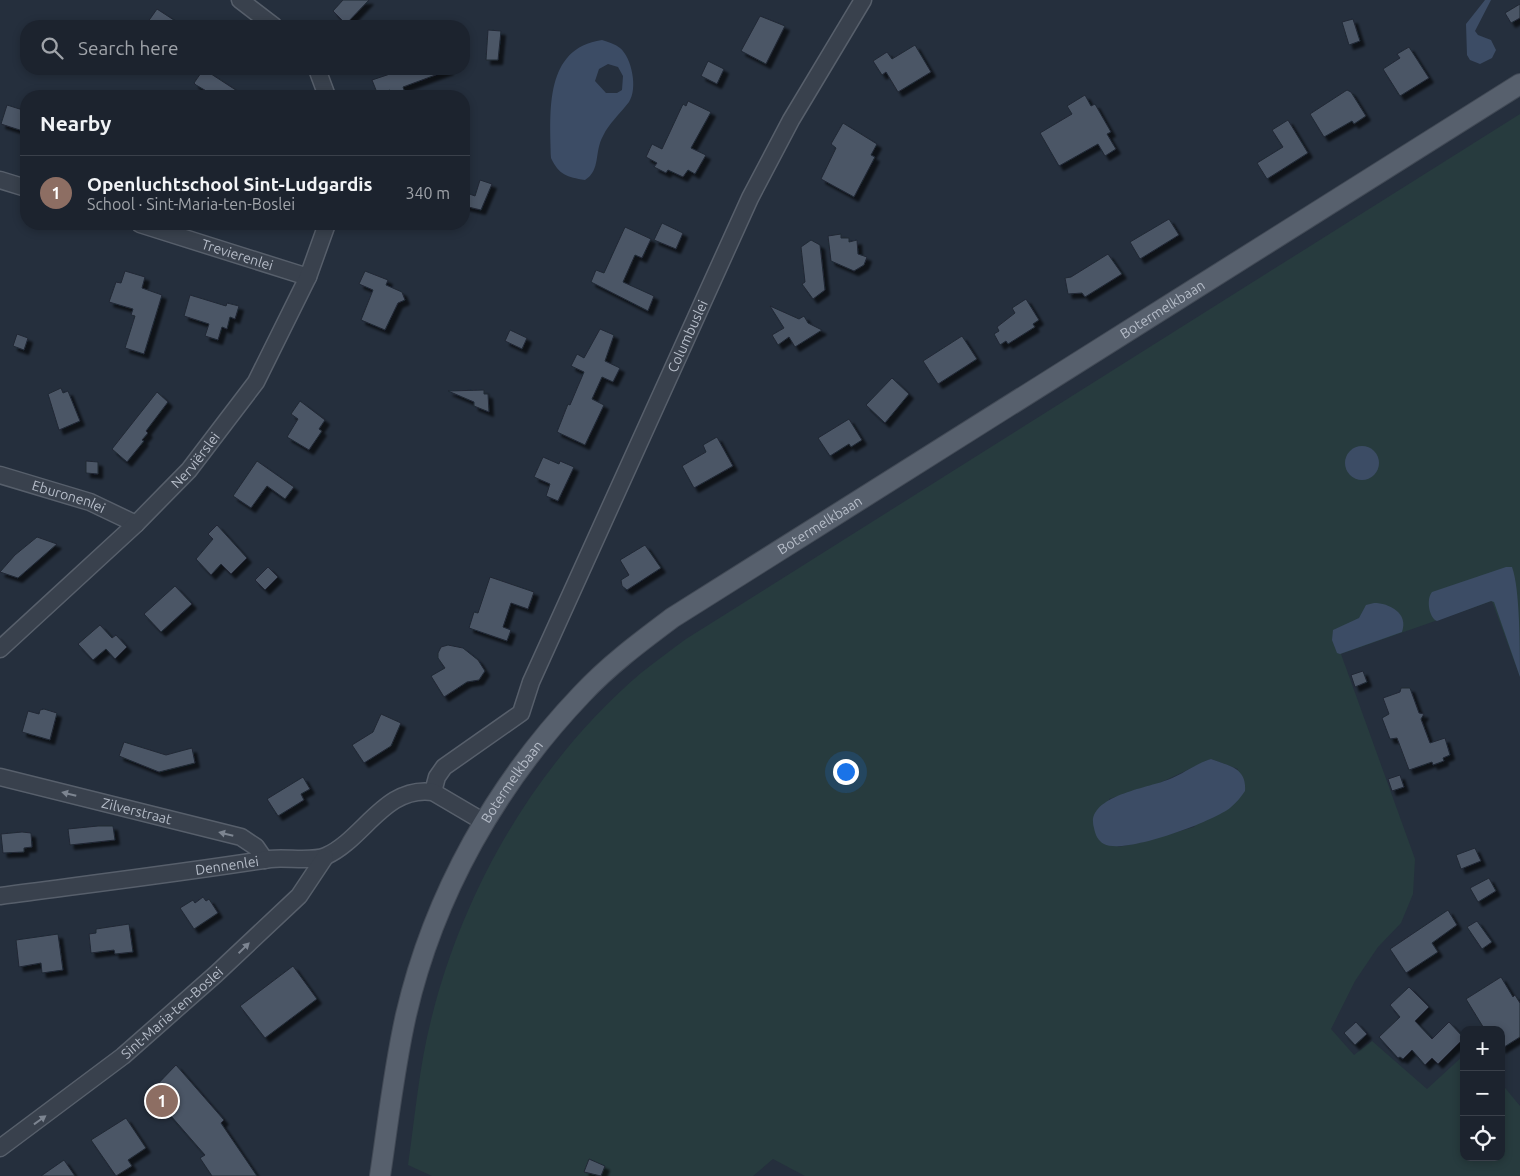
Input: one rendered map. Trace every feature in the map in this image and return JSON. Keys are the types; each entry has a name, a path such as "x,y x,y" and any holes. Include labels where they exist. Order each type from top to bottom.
{"main road":[{"name":"Botermelkbaan","path":"380,1176 406,1016 421,960 436,918 461,862 484,822 526,760 583,693 625,654 672,618 1520,84"}],"street":[{"path":"240,0 266,20"},
{"name":"Columbuslei","path":"433,792 437,777 444,767 521,713 531,682 750,198 791,120 863,0"},
{"path":"318,75 324,90"},
{"path":"0,180 20,186"},
{"name":"Trevierenlei","path":"159,230 308,277"},
{"name":"Nerviërslei","path":"0,649 136,524 188,470 256,382 308,277 326,230"},
{"name":"Eburonenlei","path":"0,475 90,502 136,524"},
{"name":"Zilverstraat","path":"0,777 240,837 256,848 265,860"},
{"path":"433,792 484,822"},
{"name":"Dennenlei","path":"0,896 265,860 325,857 350,841 371,817 390,803 410,794 433,792"},
{"name":"Sint-Maria-ten-Boslei","path":"0,1148 123,1056 216,974 298,896 325,857"}],"green space":[{"path":"1520,114 1520,677 1492,601 1341,654 1415,859 1413,894 1401,923 1378,947 1355,981 1331,1029 1354,1055 1372,1041 1427,1089 1460,1059 1460,1161 1505,1161 1505,1088 1520,1106 1520,1176 805,1176 773,1159 753,1176 432,1176 408,1165 420,1074 431,1020 445,971 463,922 485,875 509,830 569,746 603,708 641,673 686,639","holes":["1211,759 1238,769 1194,827 1118,847 1109,799 1153,786"]}],"water":[{"path":"1485,0 1491,0 1475,31 1478,35 1491,40 1496,50 1492,58 1480,64 1470,60 1467,55 1466,24"},
{"path":"602,40 620,48 628,59 633,82 632,96 605,131 600,142 593,171 585,180 564,174 557,168 551,158 550,121 554,85 560,69 569,55 583,45","holes":["608,64 618,67 623,76 622,90 617,93 606,93 595,81 599,69"]},
{"path":"1362,446 1369,447 1374,451 1378,456 1378,470 1374,475 1369,479 1362,480 1355,479 1350,475 1346,470 1345,463 1346,456 1350,451 1355,447"},
{"path":"1506,567 1512,567 1517,589 1520,677 1494,602 1491,601 1437,621 1432,616 1429,608 1429,599 1432,592"},
{"path":"1374,603 1391,607 1400,614 1403,619 1402,632 1340,654 1337,653 1332,640 1333,630 1359,618 1366,605"},
{"path":"1211,759 1230,766 1240,772 1243,777 1245,791 1230,808 1206,821 1148,841 1114,846 1104,844 1098,839 1094,830 1094,817 1099,808 1108,801 1134,790 1170,779"}],"building":[{"path":"343,0 369,0 350,20 342,20 333,11"},
{"path":"1520,4 1520,18 1511,23 1505,13"},
{"path":"157,9 174,20 149,20"},
{"path":"760,16 785,26 766,64 741,51"},
{"path":"1353,19 1360,41 1349,45 1342,22"},
{"path":"488,30 501,31 498,60 486,60"},
{"path":"915,45 931,72 898,92 886,72 882,75 873,61 887,52 892,59"},
{"path":"1409,47 1429,78 1400,96 1383,69 1400,58 1397,54"},
{"path":"708,61 724,69 717,84 701,76"},
{"path":"200,75 213,75 236,90 205,90 194,83"},
{"path":"387,75 435,75 403,87 404,90 376,90 372,80"},
{"path":"1347,90 1351,92 1366,116 1354,124 1352,121 1324,137 1310,114"},
{"path":"1085,95 1091,106 1095,104 1111,132 1107,134 1116,149 1105,156 1098,144 1059,166 1040,133 1072,114 1067,106"},
{"path":"688,101 711,112 691,148 706,155 695,174 688,170 683,177 668,170 666,173 654,167 657,163 646,157 652,144 662,149 683,104 686,106"},
{"path":"7,105 20,109 20,130 1,124"},
{"path":"1288,120 1308,153 1267,179 1257,163 1283,147 1272,130"},
{"path":"843,123 877,144 871,155 875,157 854,197 821,179 836,148 831,144"},
{"path":"480,180 492,184 481,210 470,207 470,194 475,196"},
{"path":"1169,219 1179,235 1140,259 1130,242"},
{"path":"662,223 683,233 676,249 654,240"},
{"path":"625,227 651,239 642,258 635,255 623,282 654,296 648,311 591,282 596,270 604,273"},
{"path":"841,234 841,238 849,238 849,242 857,240 858,254 867,257 864,265 854,271 831,261 828,236"},
{"path":"811,240 820,245 825,290 813,299 802,284 805,282 801,247"},
{"path":"1108,254 1122,274 1085,297 1082,293 1068,294 1065,278 1071,277"},
{"path":"125,271 145,277 142,288 162,295 144,354 125,348 135,316 131,315 133,309 109,302 116,282 121,283"},
{"path":"365,271 388,280 386,285 402,292 405,300 398,303 385,330 361,320 373,290 359,284"},
{"path":"190,295 226,306 227,303 239,306 235,319 230,317 227,329 222,327 218,340 205,336 209,324 184,316"},
{"path":"1026,299 1039,320 1033,324 1035,327 1008,344 1006,341 1000,345 994,334 999,331 997,327 1015,313 1012,308"},
{"path":"770,306 799,319 804,316 808,323 822,330 795,347 789,337 778,345 772,335 784,328"},
{"path":"600,329 614,335 605,361 620,368 613,382 602,377 592,399 604,405 585,445 557,432 584,372 571,366 577,354 584,358"},
{"path":"510,330 527,338 522,349 505,341"},
{"path":"17,334 28,338 24,350 13,346"},
{"path":"962,336 977,359 938,384 923,361"},
{"path":"892,378 909,394 885,423 866,405"},
{"path":"61,388 63,393 68,391 80,421 59,430 48,394"},
{"path":"484,390 484,394 488,394 489,412 474,406 474,402 448,391"},
{"path":"157,392 168,402 146,431 148,433 142,440 144,441 127,462 112,449"},
{"path":"300,401 325,420 319,429 322,431 309,450 287,437 298,419 291,414"},
{"path":"849,419 862,440 851,447 849,444 830,456 818,438"},
{"path":"717,437 733,466 694,488 682,466 706,452 703,445"},
{"path":"543,457 559,464 560,461 574,467 558,501 546,496 550,484 534,477"},
{"path":"86,461 98,462 98,474 86,473"},
{"path":"257,461 294,487 285,499 267,486 251,508 233,496"},
{"path":"217,525 247,558 231,574 221,564 211,575 196,559 213,539 208,534"},
{"path":"37,537 57,544 18,578 0,572 15,555"},
{"path":"645,545 661,568 627,590 622,586 621,580 629,575 620,560"},
{"path":"268,567 278,577 265,590 255,580"},
{"path":"490,577 534,592 528,609 511,603 503,627 511,630 507,641 469,628 474,612 478,613"},
{"path":"175,586 192,604 161,632 144,614"},
{"path":"100,625 112,638 116,635 127,647 115,659 106,649 93,660 78,644"},
{"path":"448,645 463,648 478,660 485,671 479,680 467,682 444,697 431,676 445,668 438,658 438,653 441,647"},
{"path":"1363,671 1367,682 1355,687 1351,675"},
{"path":"1401,688 1410,688 1419,713 1424,714 1421,719 1430,743 1445,738 1450,755 1443,758 1444,761 1433,765 1432,762 1409,770 1397,738 1390,739 1382,718 1389,714 1383,698 1400,692"},
{"path":"44,709 57,713 50,740 22,732 28,711 39,714 40,710"},
{"path":"381,714 401,723 391,746 364,763 352,745 373,732"},
{"path":"124,742 166,755 192,748 195,763 159,772 119,756"},
{"path":"1400,775 1404,787 1392,791 1388,779"},
{"path":"303,777 310,789 301,794 304,800 278,816 267,799"},
{"path":"113,826 115,840 70,845 68,829"},
{"path":"31,833 32,847 24,848 24,852 3,853 1,834"},
{"path":"1475,848 1481,861 1461,869 1456,855"},
{"path":"1489,878 1496,891 1478,902 1470,888"},
{"path":"203,897 206,901 209,899 218,913 194,929 180,908 193,900 195,903"},
{"path":"1448,910 1457,925 1432,943 1438,952 1406,973 1390,949"},
{"path":"1477,921 1492,942 1482,949 1467,927"},
{"path":"129,924 133,952 115,954 114,950 91,953 89,934 96,933 96,929"},
{"path":"58,934 63,970 42,973 41,963 19,967 16,940"},
{"path":"293,966 317,999 265,1038 240,1006"},
{"path":"1501,977 1513,997 1515,995 1520,1003 1520,1037 1505,1046 1505,1026 1483,1026 1466,999"},
{"path":"1409,987 1429,1007 1415,1021 1432,1039 1449,1022 1460,1034 1460,1042 1438,1064 1432,1058 1425,1065 1412,1050 1403,1059 1398,1058 1379,1037 1400,1017 1390,1005"},
{"path":"1356,1022 1367,1034 1355,1045 1344,1033"},
{"path":"176,1065 224,1120 221,1123 257,1176 212,1176 200,1158 205,1155 150,1092"},
{"path":"126,1118 146,1148 128,1160 132,1166 116,1176 91,1140"},
{"path":"589,1159 605,1166 601,1176 584,1172"},
{"path":"64,1160 75,1176 41,1176"}],"place":[{"name":"Openluchtschool Sint-Ludgardis","path":"162,1101"}]}
